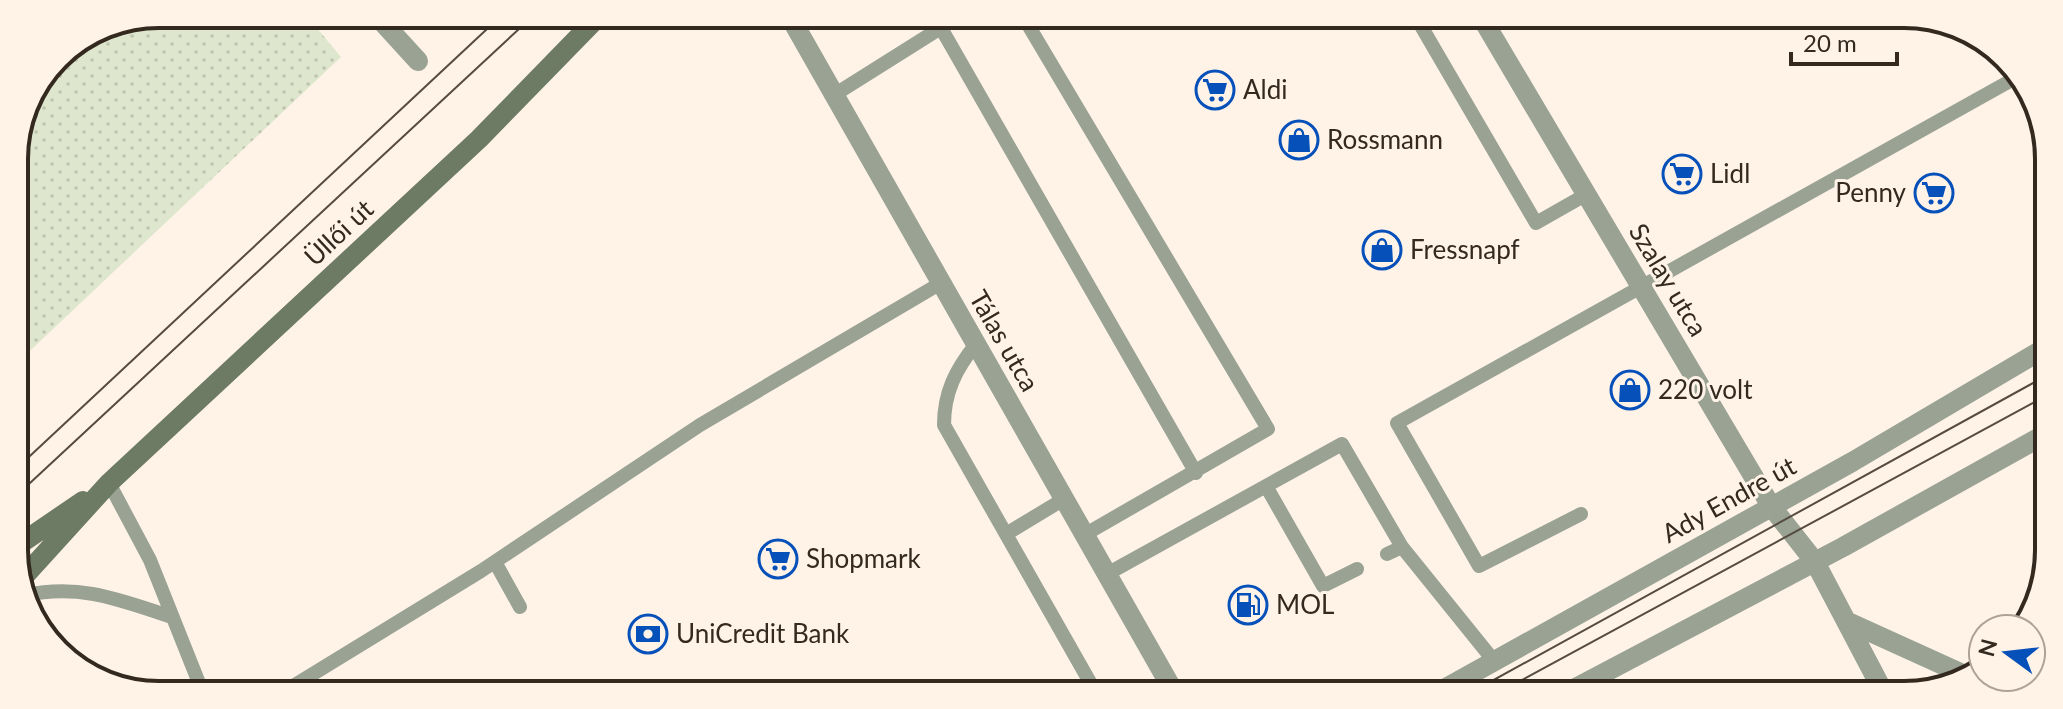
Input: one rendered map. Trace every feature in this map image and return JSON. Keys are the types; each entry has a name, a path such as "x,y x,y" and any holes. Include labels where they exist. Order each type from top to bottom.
{"main road":[{"name":"Üllői út","path":"30,570 109,483 479,139 587,28"},
{"name":"Üllői út","path":"28,538 109,483"}],"street":[{"path":"388,28 418,61"},
{"name":"Tálas utca","path":"796,28 1168,681"},
{"name":"Szalay utca","path":"1488,28 1771,506 1815,562 1878,681"},
{"name":"Ady Endre út","path":"1458,681 2035,354"},
{"path":"1589,681 1815,562 2035,440"},
{"path":"1846,621 1955,671"}],"lane":[{"path":"834,95 941,28 1196,473"},
{"path":"1030,28 1268,429 1084,535"},
{"path":"1422,28 1536,223 1587,194"},
{"path":"1581,514 1479,566 1397,423 2010,81"},
{"path":"302,681 495,562 700,425 941,283"},
{"path":"976,344 951,381 944,402 944,425 1089,681"},
{"path":"1107,574 1342,444 1402,547 1494,661"},
{"path":"109,483 150,560 169,616 198,681"},
{"path":"1266,486 1323,586 1357,569"},
{"path":"1006,534 1064,499"},
{"path":"1387,554 1402,547"},
{"path":"495,562 520,607"},
{"path":"35,593 53,590 91,591 169,616"}],"green space":[{"path":"159,28 317,28 341,57 28,353 28,150 32,125 41,101 72,60 109,38"}],"tram line":[{"path":"28,458 488,28"},
{"path":"28,485 520,28"},
{"path":"1492,681 2035,382"},
{"path":"1520,681 2035,402"}],"place":[{"name":"Aldi","path":"1215,90"},
{"name":"Rossmann","path":"1299,140"},
{"name":"Lidl","path":"1682,174"},
{"name":"Penny","path":"1934,193"},
{"name":"Fressnapf","path":"1382,250"},
{"name":"220 volt","path":"1630,390"},
{"name":"Shopmark","path":"778,559"},
{"name":"MOL","path":"1248,605"},
{"name":"UniCredit Bank","path":"648,634"}]}
